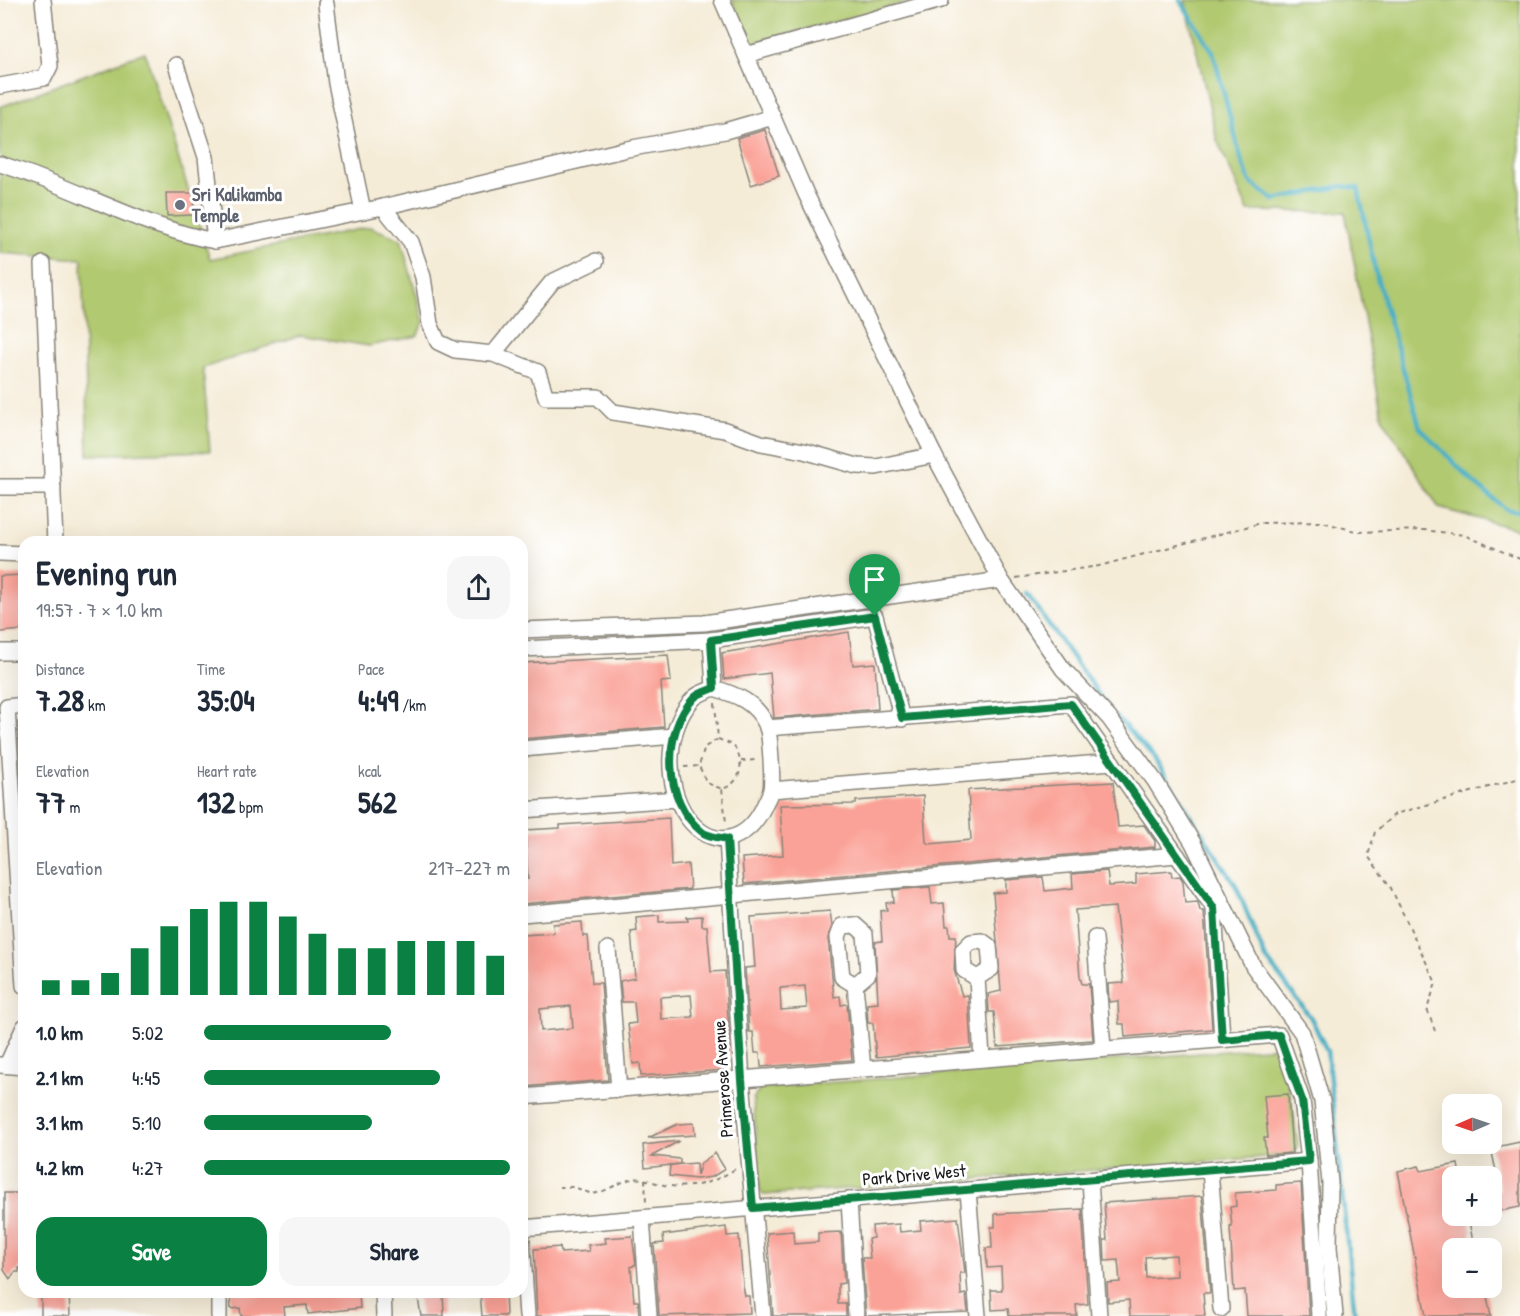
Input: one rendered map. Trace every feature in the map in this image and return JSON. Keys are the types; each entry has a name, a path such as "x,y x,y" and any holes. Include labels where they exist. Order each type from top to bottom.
{"street":[{"path":"0,86 44,78 50,66 43,0"},
{"path":"722,0 806,194 934,455 1001,580 1063,669 1109,718 1155,781 1193,843 1252,966 1302,1033 1322,1101 1330,1183 1329,1246 1335,1316"},
{"path":"746,55 941,0"},
{"path":"326,4 336,83 363,211"},
{"path":"176,65 206,157 215,242"},
{"path":"0,164 45,178 162,226 215,242 383,207 627,148 724,131 773,117"},
{"path":"383,207 411,242 423,277 430,324 438,342 455,350 493,354 538,372 546,397 598,397 613,412 725,430 771,446 804,451 857,466 876,467 934,455"},
{"path":"493,354 552,282 596,261"},
{"path":"43,264 55,536"},
{"path":"0,488 53,487"},
{"path":"0,554 18,554"},
{"path":"528,630 704,622 1001,580"},
{"path":"528,649 711,640 875,616 902,718"},
{"path":"711,640 714,688"},
{"path":"0,652 18,652"},
{"path":"714,688 740,696 755,708 767,728 771,790 759,818 745,834 727,839 703,833 687,817 677,799 672,779 674,736 681,715 695,696 714,688"},
{"path":"767,728 1071,704 1214,908 1222,1040"},
{"path":"18,706 7,707 18,888"},
{"path":"528,748 674,736"},
{"path":"771,790 1112,762"},
{"path":"528,810 677,799"},
{"name":"Primerose Avenue","path":"727,839 742,1080 763,1316"},
{"path":"528,913 1177,855"},
{"path":"1095,938 1103,1049"},
{"path":"608,949 620,1090"},
{"path":"977,978 982,1058"},
{"path":"855,985 863,1069"},
{"path":"528,1097 1279,1035 1302,1100 1309,1161 1319,1316"},
{"path":"4,1065 18,1038"},
{"name":"Park Drive West","path":"528,1227 1309,1161"},
{"path":"1210,1170 1221,1309"},
{"path":"1090,1180 1099,1316"},
{"path":"968,1190 978,1316"},
{"path":"849,1200 856,1316"},
{"path":"645,1217 649,1316"},
{"path":"219,1298 219,1316"},
{"path":"383,1298 384,1316"},
{"path":"526,1298 527,1316"}],"path":[{"path":"1001,580 1099,566 1261,523 1322,522 1359,532 1434,531 1464,536 1520,559"},
{"path":"714,688 718,739"},
{"path":"718,739 733,745 741,761 737,779 731,786 723,789 707,783 699,766 705,747 718,739"},
{"path":"741,761 765,760"},
{"path":"1435,1031 1427,1009 1436,983 1390,886 1368,856 1375,832 1395,814 1520,778"},
{"path":"723,789 727,839"},
{"path":"559,1187 574,1187 592,1194 633,1179 645,1179 664,1185 700,1185 716,1181 735,1169"},
{"path":"645,1179 645,1217"}],"green space":[{"path":"732,0 916,0 751,44"},
{"path":"1185,0 1520,0 1520,530 1439,508 1382,417 1345,212 1248,211 1217,140"},
{"path":"145,52 210,259 370,227 401,239 424,322 417,336 369,346 301,335 203,368 210,451 88,455 82,259 0,253 0,107"},
{"path":"1277,1047 1284,1053 1298,1145 1293,1155 764,1195 760,1191 753,1099 761,1088"}],"building":[{"path":"765,130 779,176 751,185 737,138"},
{"path":"166,193 193,193 194,215 167,216"},
{"path":"18,575 18,630 0,632 0,576"},
{"path":"849,632 853,665 875,663 878,709 774,718 770,673 724,679 722,653"},
{"path":"668,655 671,681 661,682 664,727 528,738 528,663"},
{"path":"1113,782 1118,827 1144,825 1155,841 1155,847 744,884 742,858 783,855 780,805 856,804 856,801 923,796 926,842 929,844 971,840 968,790"},
{"path":"669,818 671,866 688,864 690,889 528,903 528,830 560,828 560,825"},
{"path":"1107,871 1109,886 1136,884 1136,874 1171,871 1172,877 1180,876 1183,881 1185,903 1198,902 1200,911 1204,911 1212,1029 1125,1037 1124,1024 1119,1024 1118,1001 1109,1002 1108,984 1124,983 1115,907 1075,910 1080,977 1082,984 1089,984 1093,1040 997,1047 994,1012 989,1012 988,994 1001,991 993,893 1006,892 1006,880 1043,877 1045,891 1073,888 1072,874"},
{"path":"930,887 932,904 944,903 946,926 949,926 950,936 956,936 954,970 962,996 968,995 971,1048 876,1057 873,1023 868,1023 867,1004 878,1003 875,942 882,941 880,911 887,910 886,903 894,902 893,890"},
{"path":"830,911 832,926 828,938 834,997 840,996 841,1005 847,1004 852,1060 761,1067 760,1053 755,1053 753,1032 749,1032 745,968 755,967 751,917","holes":["805,986 807,1008 781,1010 780,988"]},
{"path":"659,915 659,922 688,921 687,917 702,916 702,926 707,926 711,972 725,971 729,1056 724,1057 725,1070 641,1076 640,1063 633,1064 628,1024 636,1023 634,1002 622,1002 620,981 635,978 631,932 637,931 636,917","holes":["691,995 693,1017 661,1019 660,997"]},
{"path":"582,922 583,936 588,936 592,983 601,983 608,1080 528,1087 528,935 554,933 553,924","holes":["571,1006 573,1028 541,1031 540,1009"]},
{"path":"1288,1094 1292,1153 1266,1155 1264,1138 1268,1138 1264,1096"},
{"path":"694,1123 695,1135 648,1138 678,1124"},
{"path":"679,1141 652,1156 680,1159 680,1164 645,1168 643,1145"},
{"path":"1520,1142 1520,1207 1502,1211 1502,1166 1495,1166 1492,1154 1502,1154 1502,1146"},
{"path":"715,1153 725,1169 712,1177 697,1179 669,1176 670,1165 696,1163 697,1175 701,1163"},
{"path":"1419,1166 1421,1171 1442,1167 1442,1226 1470,1226 1472,1238 1442,1238 1442,1298 1487,1298 1491,1316 1426,1316 1398,1171"},
{"path":"1301,1183 1309,1316 1247,1316 1245,1290 1234,1291 1230,1207 1236,1206 1235,1193 1276,1190 1276,1185"},
{"path":"4,1193 18,1193 18,1272 15,1272 10,1279 4,1270"},
{"path":"1202,1196 1210,1293 1203,1293 1205,1316 1130,1316 1129,1300 1108,1302 1107,1283 1120,1282 1118,1260 1105,1261 1104,1240 1107,1240 1104,1203","holes":["1176,1255 1177,1276 1146,1278 1145,1257"]},
{"path":"1082,1209 1088,1304 1076,1305 1077,1316 1009,1316 1008,1309 992,1310 991,1290 1002,1290 1001,1267 987,1268 986,1248 992,1248 991,1227 995,1227 995,1214"},
{"path":"958,1218 965,1273 960,1273 961,1295 966,1294 968,1312 866,1316 862,1258 870,1258 868,1239 873,1238 872,1226 899,1224 900,1232 921,1230 920,1221"},
{"path":"726,1227 727,1236 739,1235 743,1286 745,1296 749,1296 750,1313 659,1316 654,1244 664,1243 663,1235"},
{"path":"793,1231 794,1244 818,1242 818,1233 841,1232 844,1283 838,1284 838,1304 846,1304 846,1316 773,1316 767,1233"},
{"path":"632,1236 636,1264 631,1267 634,1301 638,1301 639,1316 537,1316 534,1249 560,1247 561,1253 589,1251 588,1245 606,1243 605,1238"},
{"path":"41,1298 69,1298 70,1316 41,1316"},
{"path":"230,1298 359,1298 360,1308 308,1314 307,1305 284,1307 285,1316 241,1316 240,1308 231,1309"},
{"path":"418,1298 443,1298 444,1316 421,1316"},
{"path":"480,1298 505,1298 506,1316 482,1316"}],"waterway":[{"path":"1180,0 1213,52 1242,162 1250,182 1274,200 1342,186 1358,188 1376,274 1420,428 1473,482 1507,510 1520,511"},
{"path":"1027,594 1107,706"},
{"path":"1117,717 1154,758 1236,886 1265,957 1311,1018 1327,1051 1355,1316"}],"place":[{"name":"Sri Kalikamba Temple","path":"180,205"}],"route":[{"path":"875,616 902,718 1071,704 1214,908 1222,1040 1279,1035 1302,1100 1309,1161 753,1208 742,1080 727,839 703,833 687,817 677,799 672,779 671,755 674,736 681,715 695,696 714,688 711,640 875,616"}]}
